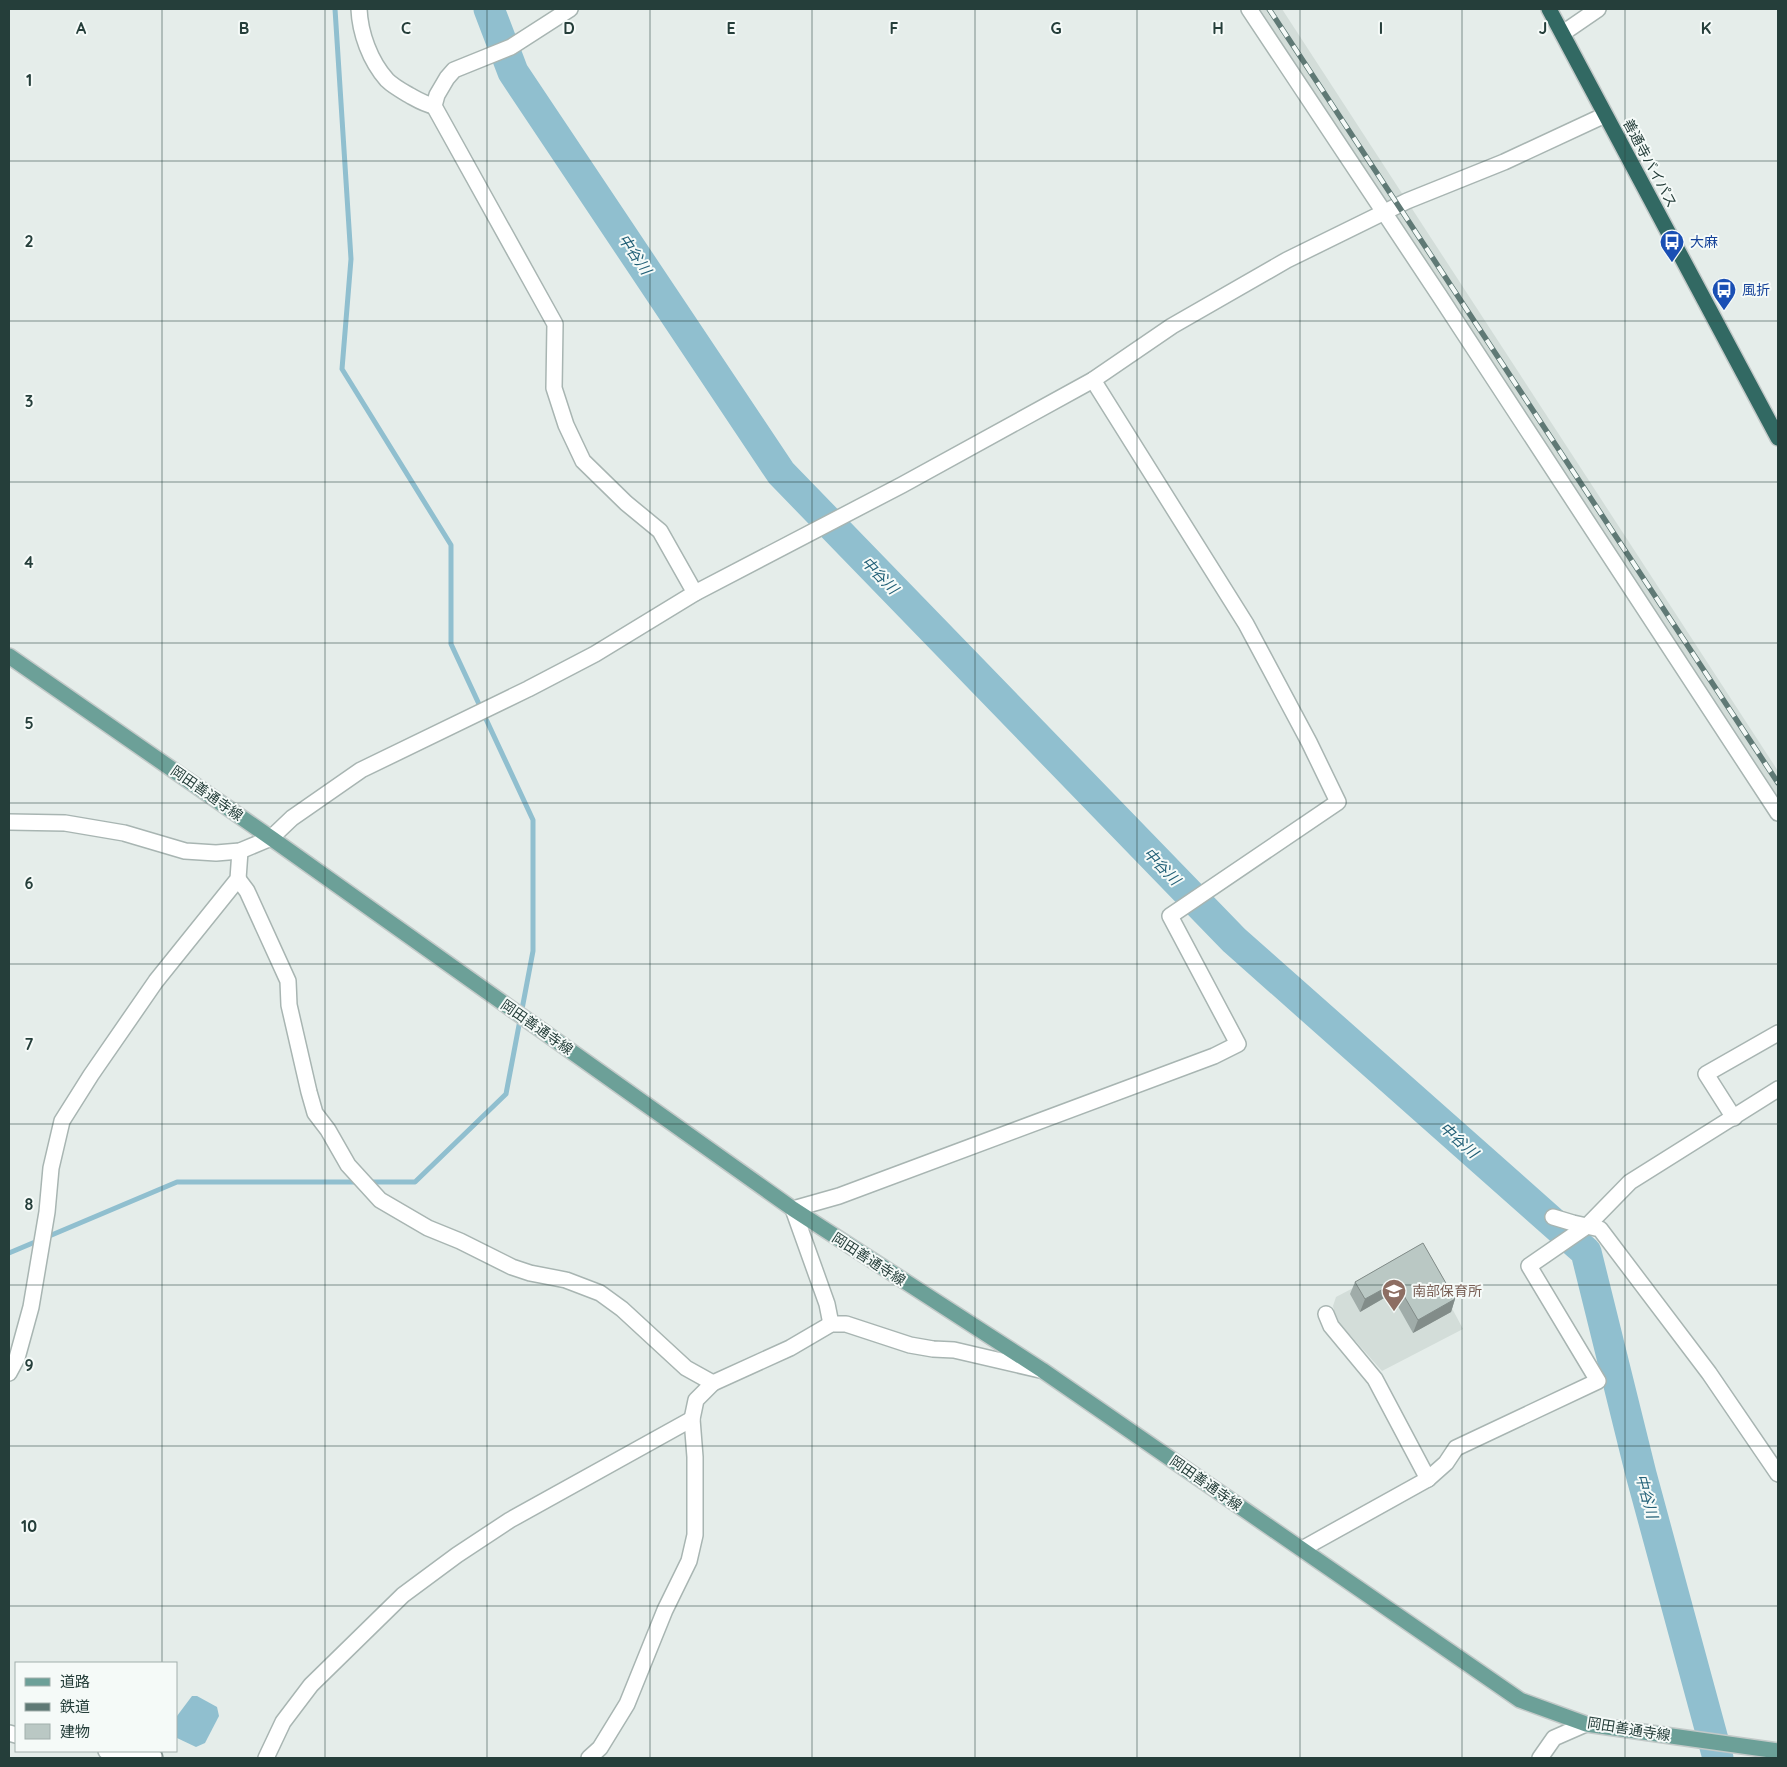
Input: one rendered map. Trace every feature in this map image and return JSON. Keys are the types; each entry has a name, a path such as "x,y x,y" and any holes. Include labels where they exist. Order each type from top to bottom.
{"highway":[{"name":"善通寺バイパス","path":"1550,9 1778,438"}],"main road":[{"name":"岡田善通寺線","path":"9,656 271,838 793,1209 1042,1370 1520,1700 1586,1724 1778,1750"}],"street":[{"path":"359,9 363,34 378,68 388,81 425,104 434,106"},
{"path":"570,9 511,47 454,70 437,95 434,106 556,324 554,388 566,425 584,461 626,503 660,531 695,593"},
{"path":"1249,9 1439,295 1778,813"},
{"path":"1563,33 1598,9"},
{"path":"9,822 66,824 124,833 186,851 216,853 240,851 271,838 292,818 361,770 528,689 595,654 695,593 902,485 1093,380 1172,326 1287,260 1407,201 1504,162 1606,115"},
{"path":"831,1324 827,1304 793,1209 839,1196 1214,1056 1238,1044 1170,916 1338,802 1309,742 1246,624 1093,380"},
{"path":"9,1373 17,1358 31,1308 48,1212 51,1168 62,1121 156,981 238,879 240,851"},
{"path":"238,879 247,892 288,981 289,1005 309,1092 316,1113 348,1164 380,1200 428,1228 460,1241 512,1267 530,1274 566,1280 600,1293 622,1309 686,1368 713,1383"},
{"path":"1734,1118 1706,1074 1778,1033"},
{"path":"1302,1549 1428,1479 1446,1463 1456,1448 1598,1381 1529,1266 1587,1226 1630,1182 1778,1089"},
{"path":"1554,1217 1600,1228 1709,1373 1778,1474"},
{"path":"1326,1314 1331,1326 1375,1379 1428,1479"},
{"path":"589,1758 600,1748 627,1704 665,1610 689,1561 695,1535 695,1457 692,1419 696,1400 713,1383 790,1348 831,1324 846,1324 910,1345 954,1350 1042,1370"},
{"path":"266,1758 283,1722 311,1685 403,1595 457,1554 510,1520 692,1419"},
{"path":"1540,1758 1554,1738 1586,1724"},
{"path":"115,1752 155,1758"}],"shaded area":[{"path":"1258,9 1282,9 1778,771 1778,797"},
{"name":"南部保育所","path":"1422,1252 1463,1329 1382,1371 1336,1319 1333,1306 1336,1297"}],"water":[{"path":"192,1696 197,1696 217,1707 219,1716 205,1743 196,1747 178,1738 178,1715"}],"building":[{"path":"1423,1243 1455,1299 1418,1320 1396,1282 1365,1299 1355,1282"}],"waterway":[{"path":"335,9 351,259 342,369 451,545 451,644 533,820 533,951 506,1094 415,1182 368,1182"},
{"name":"中谷川","path":"489,9 513,72 781,473 1234,940 1586,1252 1641,1474 1718,1758"},
{"path":"9,1253 177,1182 359,1182"}],"railway":[{"path":"1269,9 1778,783"}],"place":[{"name":"大麻","path":"1672,263"},
{"name":"風折","path":"1724,311"},
{"name":"南部保育所","path":"1394,1312"}]}
